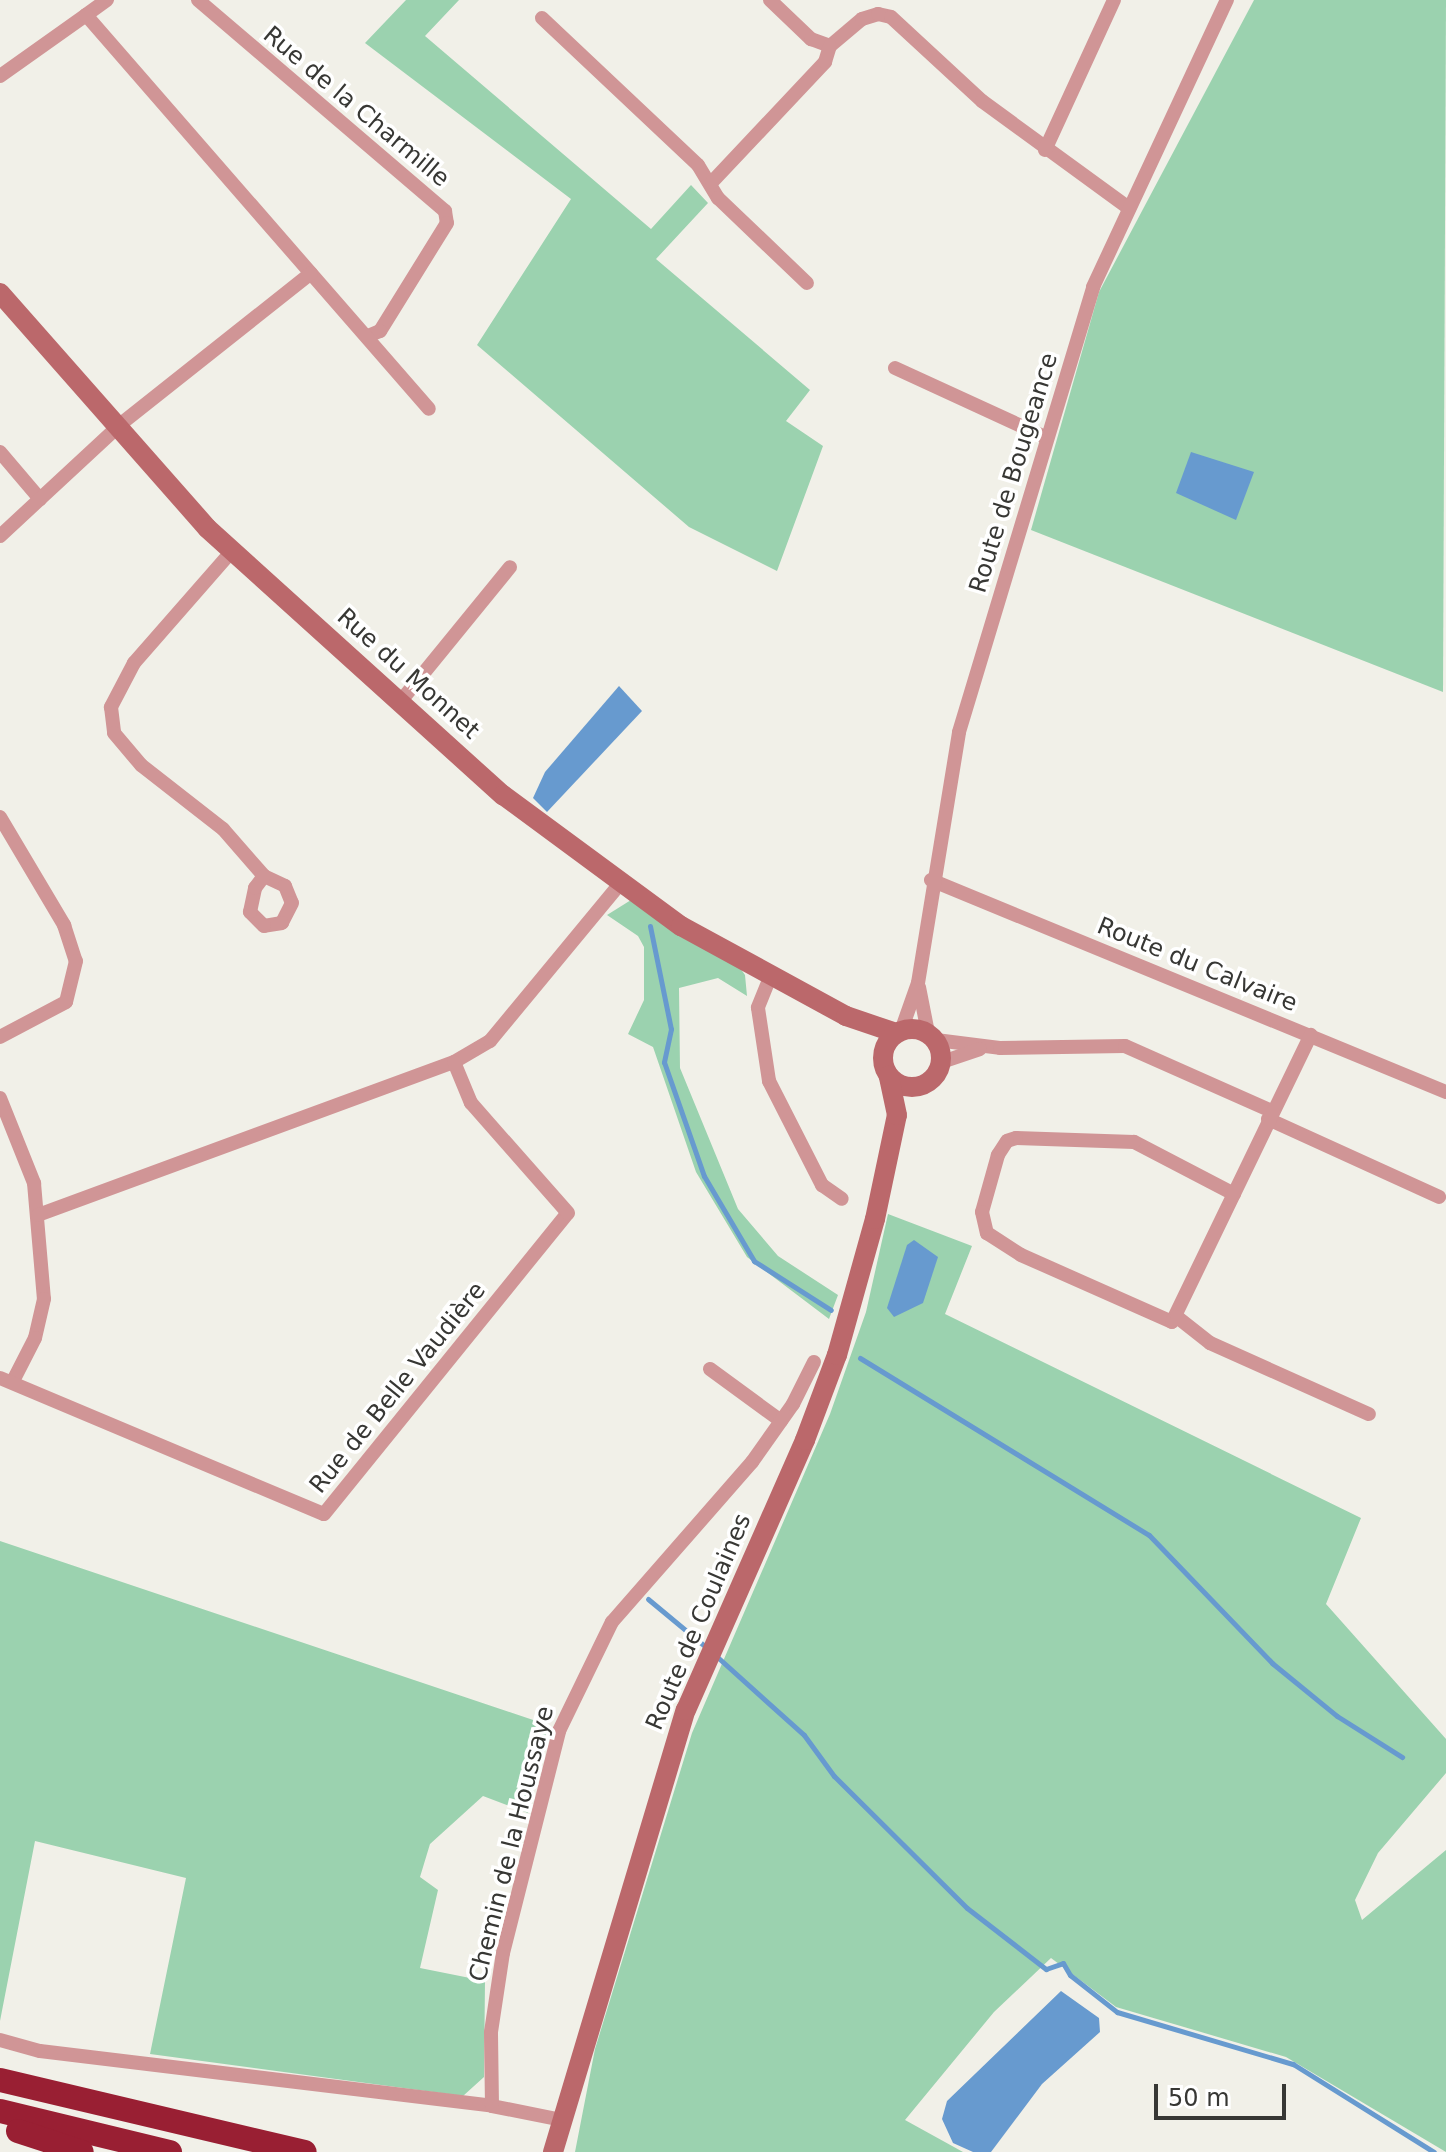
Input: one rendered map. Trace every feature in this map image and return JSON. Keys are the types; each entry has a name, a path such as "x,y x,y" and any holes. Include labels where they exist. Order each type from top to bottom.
{"highway":[{"path":"0,2080 305,2152"},
{"path":"0,2111 170,2152"},
{"path":"0,2126 82,2152"}],"street":[{"path":"0,76 107,0"},
{"name":"Rue de la Charmille","path":"198,0 445,211 447,223 380,331 370,335"},
{"path":"770,0 811,39 830,46"},
{"path":"1045,150 1114,0"},
{"name":"Route de Bougeance","path":"898,1032 918,983 931,880 959,732 1093,287 1227,0"},
{"path":"712,182 825,62 830,46 862,19 878,14 891,17 982,101 1045,150 1129,208"},
{"path":"86,15 357,330 370,335 429,409"},
{"path":"542,18 712,182 718,198 807,283"},
{"path":"0,536 117,429 311,273"},
{"name":"Rue du Monnet","path":"0,293 117,429 232,551 503,795 681,926 846,1016 898,1032"},
{"path":"895,368 1047,438"},
{"path":"0,452 40,499"},
{"path":"232,551 134,663 111,707 114,733 141,765 223,829 264,876"},
{"path":"400,702 510,567"},
{"path":"0,817 64,925 76,961 66,1002 0,1037"},
{"name":"Route du Calvaire","path":"931,880 1446,1092"},
{"path":"38,1215 454,1062 490,1041 620,884"},
{"path":"771,975 758,1008 769,1081 822,1185 842,1199"},
{"name":"Route de Bougeance","path":"918,983 932,1036"},
{"name":"Rue du Monnet","path":"846,1016 886,1067"},
{"path":"985,1048 942,1062 933,1079 920,1086 905,1087 886,1067 898,1032 985,1048 1125,1046 1439,1197"},
{"path":"1234,1194 1134,1142 1016,1138 1007,1141 998,1155 982,1212 987,1233 1021,1255 1164,1322 1177,1317 1234,1194 1270,1115 1311,1035"},
{"path":"932,1036 942,1062"},
{"name":"Rue de Belle Vaudière","path":"0,1098 34,1183 44,1299 35,1338 7,1380 324,1514 568,1213 471,1103 454,1062"},
{"name":"Route de Coulaines","path":"553,2152 686,1710 837,1355 875,1219 897,1115 886,1067"},
{"name":"Route de Coulaines","path":"897,1115 920,1086"},
{"path":"1177,1317 1210,1343 1369,1414"},
{"name":"Chemin de la Houssaye","path":"492,2106 491,2032 503,1953 559,1731 581,1678 612,1622 752,1462 781,1421 814,1362"},
{"path":"710,1369 781,1421"},
{"path":"0,2040 40,2051 492,2106 562,2120"}],"green space":[{"path":"406,0 459,0 425,36 651,229 691,185 708,203 656,259 810,390 786,421 823,446 777,571 689,527 477,345 571,199 365,43"},
{"path":"1254,0 1446,0 1443,692 1031,530 1099,292"},
{"path":"631,900 736,962 745,975 747,996 718,978 679,988 680,1068 738,1209 778,1256 838,1295 829,1319 747,1257 696,1172 653,1047 628,1034 644,1000 644,947 638,936 607,915"},
{"path":"888,1214 972,1246 945,1314 1361,1518 1326,1604 1446,1739 1446,1773 1378,1853 1355,1900 1362,1920 1446,1850 1446,2152 1286,2057 1116,2007 1051,1958 994,2012 905,2120 963,2152 575,2152 595,2049 692,1733 830,1414 866,1312"},
{"path":"0,1541 548,1725 528,1813 483,1796 430,1844 420,1877 438,1890 420,1968 485,1981 484,2077 463,2096 150,2054 186,1878 35,1841 0,2021"}],"water":[{"path":"1191,452 1254,472 1236,520 1176,493"},
{"path":"619,686 642,711 547,812 533,798 545,772"},
{"path":"914,1240 938,1257 923,1303 894,1317 887,1308 907,1245"},
{"path":"1061,1991 1099,2018 1100,2032 1042,2084 991,2152 973,2152 953,2143 942,2119 947,2101"}],"waterway":[{"path":"650,926 671,1029 664,1062 704,1176 754,1261 831,1310"},
{"path":"860,1358 1149,1535 1272,1663 1337,1716 1402,1757"},
{"path":"648,1599 707,1648"},
{"path":"714,1654 804,1735 834,1776 967,1908 1046,1969 1063,1963 1070,1975 1117,2012 1293,2064 1434,2152"}]}
